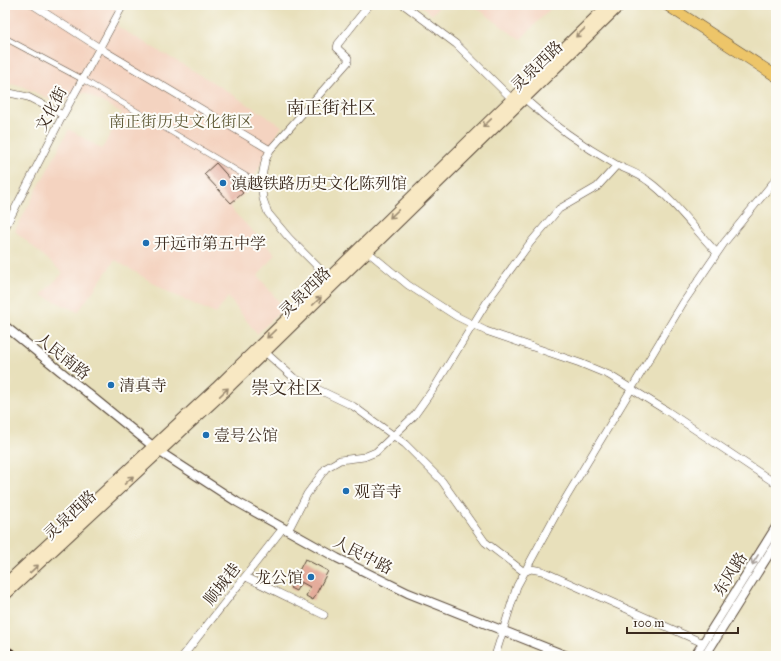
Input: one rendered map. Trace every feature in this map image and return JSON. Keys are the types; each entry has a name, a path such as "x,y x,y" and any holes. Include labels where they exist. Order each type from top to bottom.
{"main road":[{"name":"灵泉西路","path":"5,595 156,449 608,5"},
{"name":"灵泉西路","path":"5,584 265,352 620,5"},
{"path":"667,5 717,35 776,76"}],"street":[{"path":"33,5 99,48 270,150"},
{"name":"文化街","path":"5,228 82,79 123,5"},
{"path":"329,278 289,238 268,213 263,199 261,185 265,161 270,150 348,62 348,58 337,48 338,44 370,5"},
{"path":"404,5 456,44 512,99"},
{"path":"5,38 82,79 261,185"},
{"path":"5,92 28,97 63,115"},
{"path":"525,99 552,123 616,165 641,176 654,186 717,253"},
{"name":"顺城巷","path":"183,656 285,530 307,494 326,468 340,460 370,455 381,448 395,435 424,403 507,273 553,214 563,206 597,187 616,165"},
{"path":"495,656 502,632 524,572 555,516 682,304 717,253 776,179"},
{"path":"368,252 414,289 473,325 503,338 580,363 609,375 775,483"},
{"name":"人民南路","path":"5,326 156,449"},
{"path":"265,352 294,378 354,406 395,435 427,464 442,481 485,542 524,572"},
{"name":"人民中路","path":"156,449 206,483 285,530 408,593 502,632 567,656"},
{"name":"东风路","path":"695,656 776,527"},
{"name":"东风路","path":"705,656 776,543"},
{"path":"524,572 531,569 542,570 703,643"},
{"path":"246,577 324,615"}],"shaded area":[{"path":"5,5 115,5 118,27 211,81 282,126 245,193 230,206 232,210 275,254 258,276 284,308 257,334 228,297 216,314 170,293 115,260 78,312 41,295 63,273 15,231 69,129 102,149 122,113 85,93 57,103 22,86 14,84 5,85"},
{"path":"421,5 440,5 432,15"},
{"path":"473,5 554,5 520,40"}],"building":[{"name":"滇越铁路历史文化陈列馆","path":"216,163 243,193 231,203 204,174"},
{"name":"龙公馆","path":"305,559 328,571 313,600 306,596 310,587 301,582 296,591 290,588"}],"railway":[{"path":"5,646 21,656"}],"place":[{"name":"滇越铁路历史文化陈列馆","path":"223,183"},
{"name":"开远市第五中学","path":"146,243"},
{"name":"清真寺","path":"111,385"},
{"name":"壹号公馆","path":"206,435"},
{"name":"观音寺","path":"346,491"},
{"name":"龙公馆","path":"311,577"}],"district":[{"name":"南正街社区","path":"331,108"},
{"name":"崇文社区","path":"287,388"}],"park label":[{"name":"南正街历史文化街区","path":"181,121"}]}
